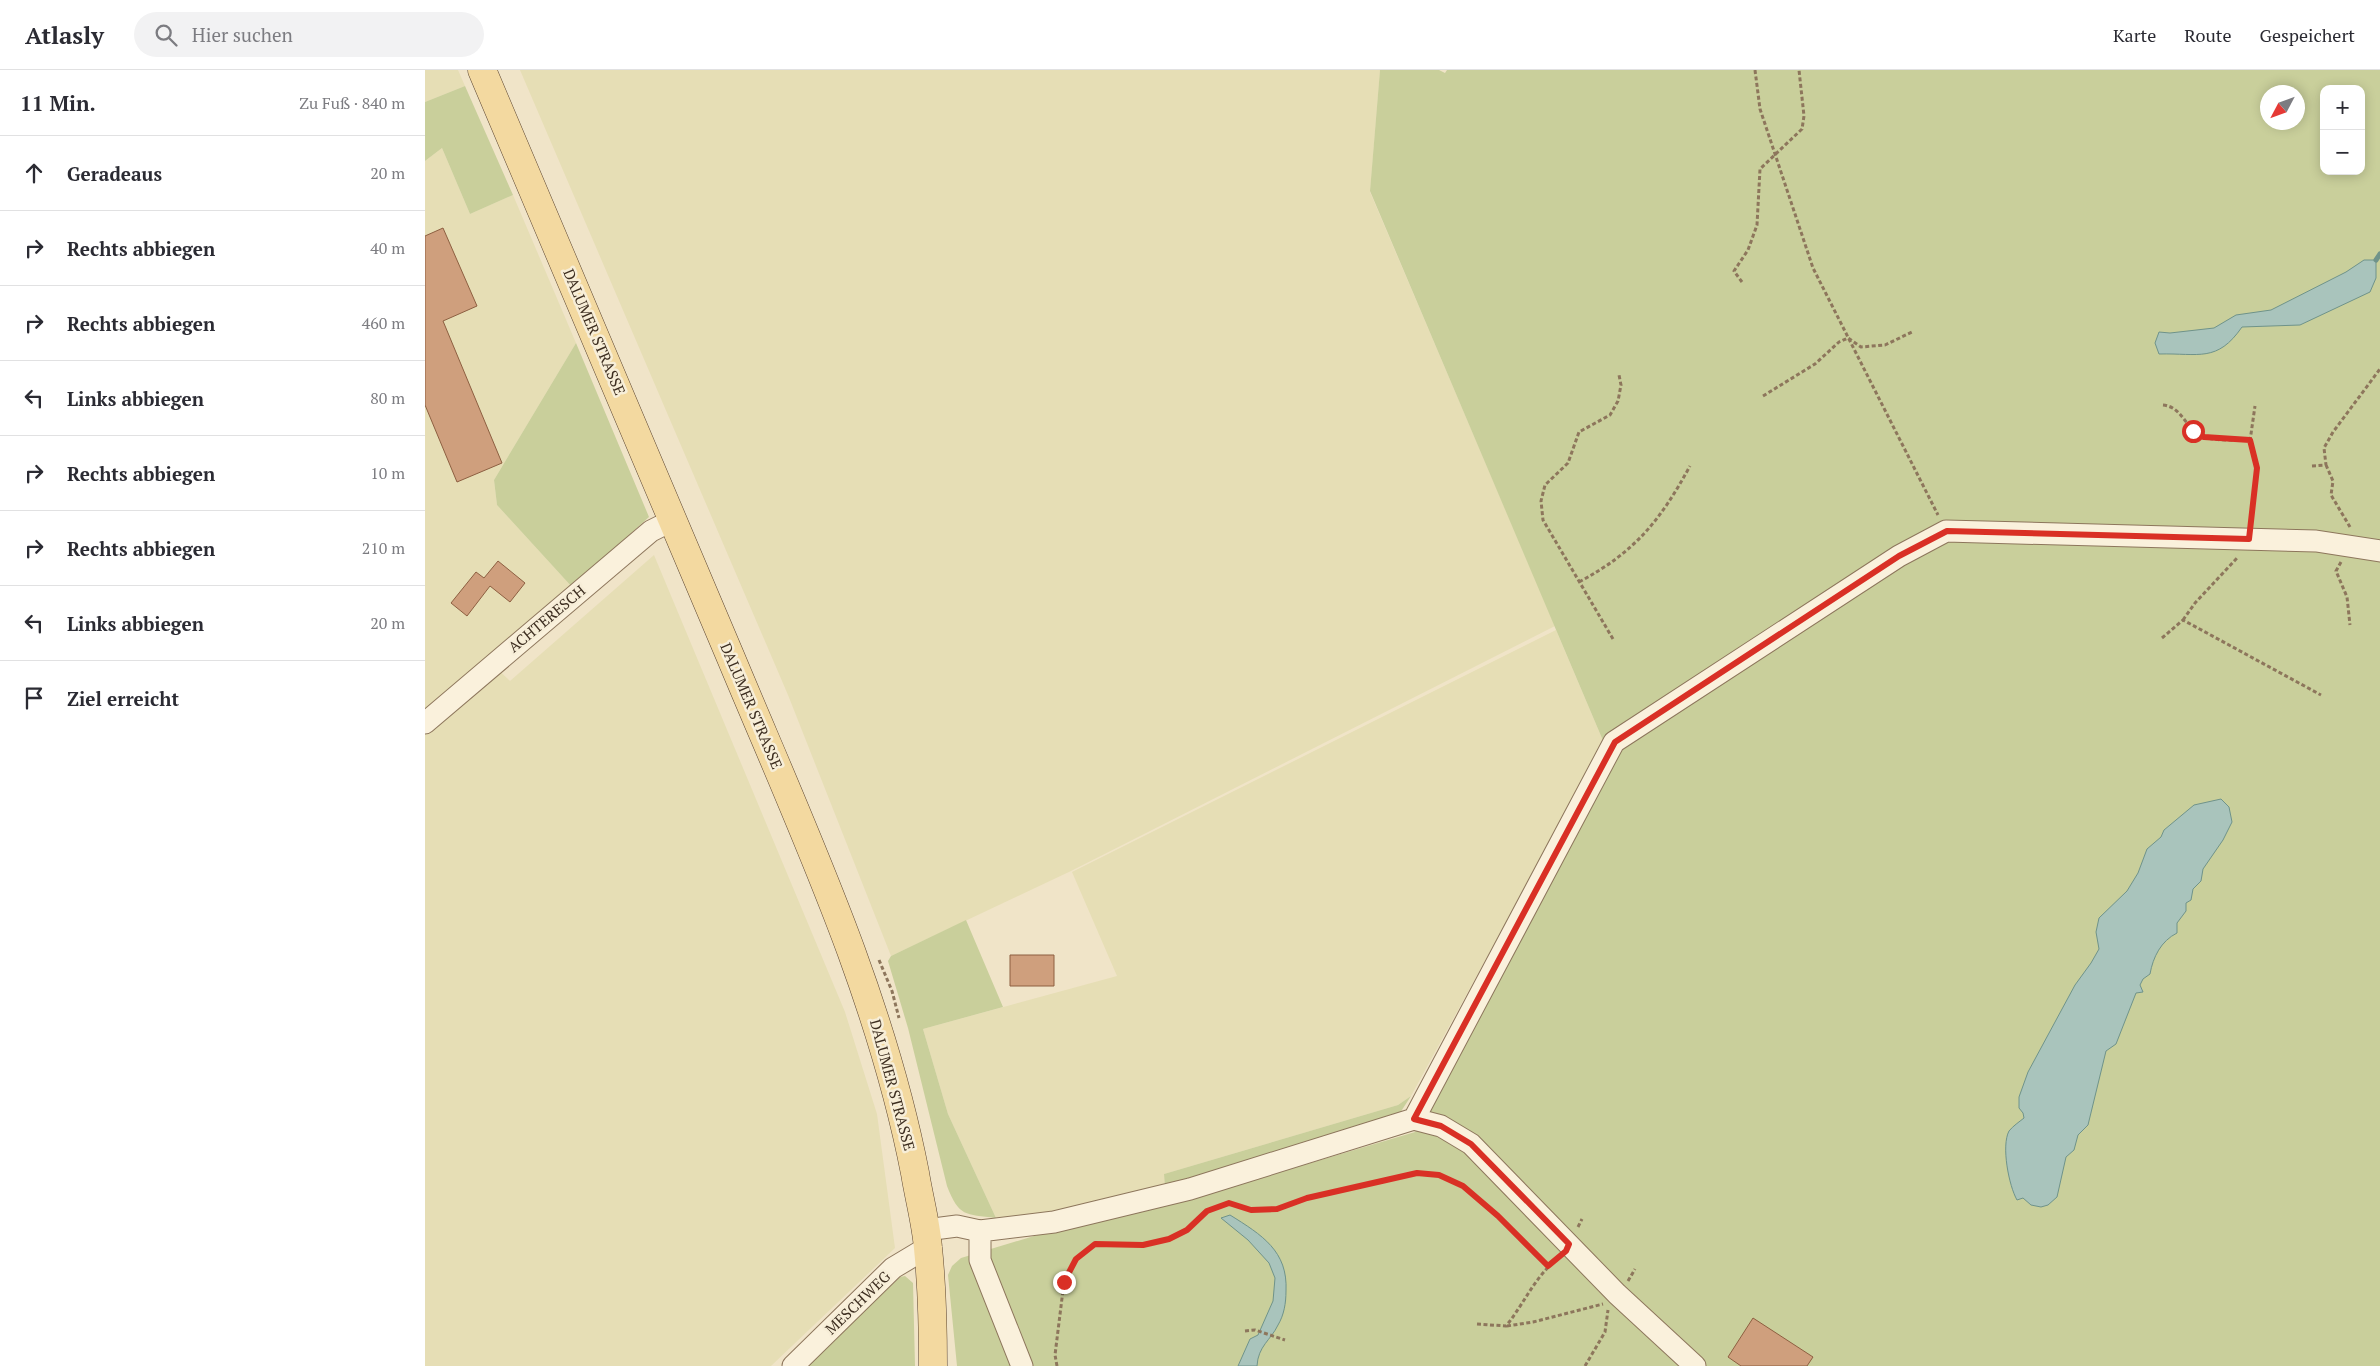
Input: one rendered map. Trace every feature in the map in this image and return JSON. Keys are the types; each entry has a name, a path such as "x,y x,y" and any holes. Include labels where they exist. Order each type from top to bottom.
{"main road":[{"name":"DALUMER STRASSE","path":"482,70 833,903 868,999 903,1113 927,1239 933,1366"}],"street":[{"name":"ACHTERESCH","path":"425,723 651,531 673,520"},
{"path":"1414,1119 1615,742 1899,556 1947,531 2316,541 2380,551"},
{"path":"927,1239 957,1226 980,1231 1054,1222 1190,1189 1414,1119 1441,1126 1471,1144 1617,1294 1695,1366"},
{"path":"980,1231 980,1260 1022,1366"},
{"name":"MESCHWEG","path":"793,1366 893,1268 927,1239"}],"path":[{"path":"1755,70 1760,110 1813,268 1947,531"},
{"path":"1742,282 1734,271 1748,250 1757,225 1760,169 1774,153 1802,129 1805,116 1799,70"},
{"path":"1849,338 1861,347 1885,345 1912,332"},
{"path":"1763,396 1815,364 1839,342 1849,338"},
{"path":"2312,466 2325,465 2324,448 2333,432 2380,369"},
{"path":"1613,639 1543,520 1541,501 1545,485 1568,463 1579,432 1610,414 1618,401 1621,385 1619,375"},
{"path":"2163,405 2171,406 2181,414 2193,431 2204,437 2250,440"},
{"path":"2162,638 2183,620 2195,603 2247,547 2257,468 2250,440 2255,406"},
{"path":"1579,582 1607,567 1629,550 1669,504 1690,466"},
{"path":"2183,620 2321,695"},
{"path":"1057,1366 1055,1355 1064,1282 1076,1259 1095,1244 1143,1245 1169,1239 1187,1230 1207,1211 1229,1203 1251,1210 1277,1209 1307,1198 1417,1173 1439,1175 1463,1186 1510,1228 1548,1266"},
{"path":"1506,1326 1527,1291 1548,1266 1566,1251 1582,1219"},
{"path":"1477,1324 1506,1326 1551,1318 1606,1303 1608,1311 1605,1332 1585,1366"},
{"path":"1245,1331 1255,1330 1285,1340"}],"shaded area":[{"path":"425,70 458,70 465,86 425,102"},
{"path":"520,70 1380,70 1370,192 1555,626 1071,871 891,956 788,695"},
{"path":"442,148 470,214 513,195 576,343 494,480 497,505 572,587 487,659 510,681 654,555 845,1012 877,1114 895,1248 771,1366 425,1366 425,161"},
{"path":"1556,630 1604,743 1411,1096 1398,1105 1164,1174 1165,1188 1032,1215 996,1218 948,1114 923,1029 1117,976 1072,872"}],"green space":[{"path":"1380,70 1439,70 1445,73 1447,70 2380,70 2380,1366 957,1366 948,1275 952,1266 961,1258 1044,1233 1176,1203 1415,1132 1425,1116 1604,743 1370,191"},
{"path":"465,86 513,195 470,214 442,148 425,161 425,102"},
{"path":"576,343 649,517 572,587 497,505 494,480"},
{"path":"966,920 1003,1007 923,1029 948,1114 996,1218 977,1216 964,1212 955,1204 951,1196 908,1028 888,961 891,956"},
{"path":"1411,1096 1400,1113 1165,1188 1164,1174 1398,1105"},
{"path":"905,1276 913,1283 915,1366 806,1366 900,1277"}],"water":[{"path":"2364,260 2376,260 2376,278 2370,292 2300,325 2242,327 2224,346 2206,354 2159,354 2155,343 2159,332 2170,333 2214,328 2236,315 2271,310 2346,272"},
{"path":"2221,799 2229,807 2232,822 2223,840 2203,869 2201,881 2193,889 2191,900 2186,903 2186,911 2177,923 2177,933 2162,945 2153,962 2150,974 2143,979 2140,985 2143,992 2136,993 2116,1044 2106,1051 2088,1125 2078,1135 2074,1150 2066,1157 2057,1197 2048,1205 2041,1207 2031,1205 2023,1198 2017,1200 2011,1185 2007,1166 2006,1146 2009,1131 2024,1118 2019,1108 2019,1097 2028,1072 2075,985 2099,949 2096,932 2099,918 2127,891 2138,873 2147,849 2161,837 2164,830 2194,805"},
{"path":"1230,1215 1262,1237 1278,1255 1283,1265 1286,1295 1283,1313 1275,1330 1260,1353 1257,1366 1238,1366 1250,1339 1258,1335 1273,1301 1275,1278 1269,1263 1248,1240 1221,1218"}],"building":[{"path":"443,228 477,306 443,321 502,463 457,482 425,405 425,236"},
{"path":"498,561 525,583 510,602 490,586 467,616 451,603 476,572 484,578"},
{"path":"1010,955 1054,955 1054,986 1010,986"},
{"path":"1753,1318 1813,1357 1807,1366 1741,1366 1728,1357"}],"waterway":[{"path":"2376,260 2380,254"}],"route":[{"path":"1064,1282 1076,1259 1095,1244 1143,1245 1169,1239 1187,1230 1207,1211 1229,1203 1251,1210 1277,1209 1307,1198 1417,1173 1439,1175 1463,1186 1498,1216 1548,1266 1566,1251 1569,1244 1471,1144 1441,1126 1414,1119 1615,742 1899,556 1947,531 2249,539 2257,468 2250,440 2204,437 2193,431"}]}
